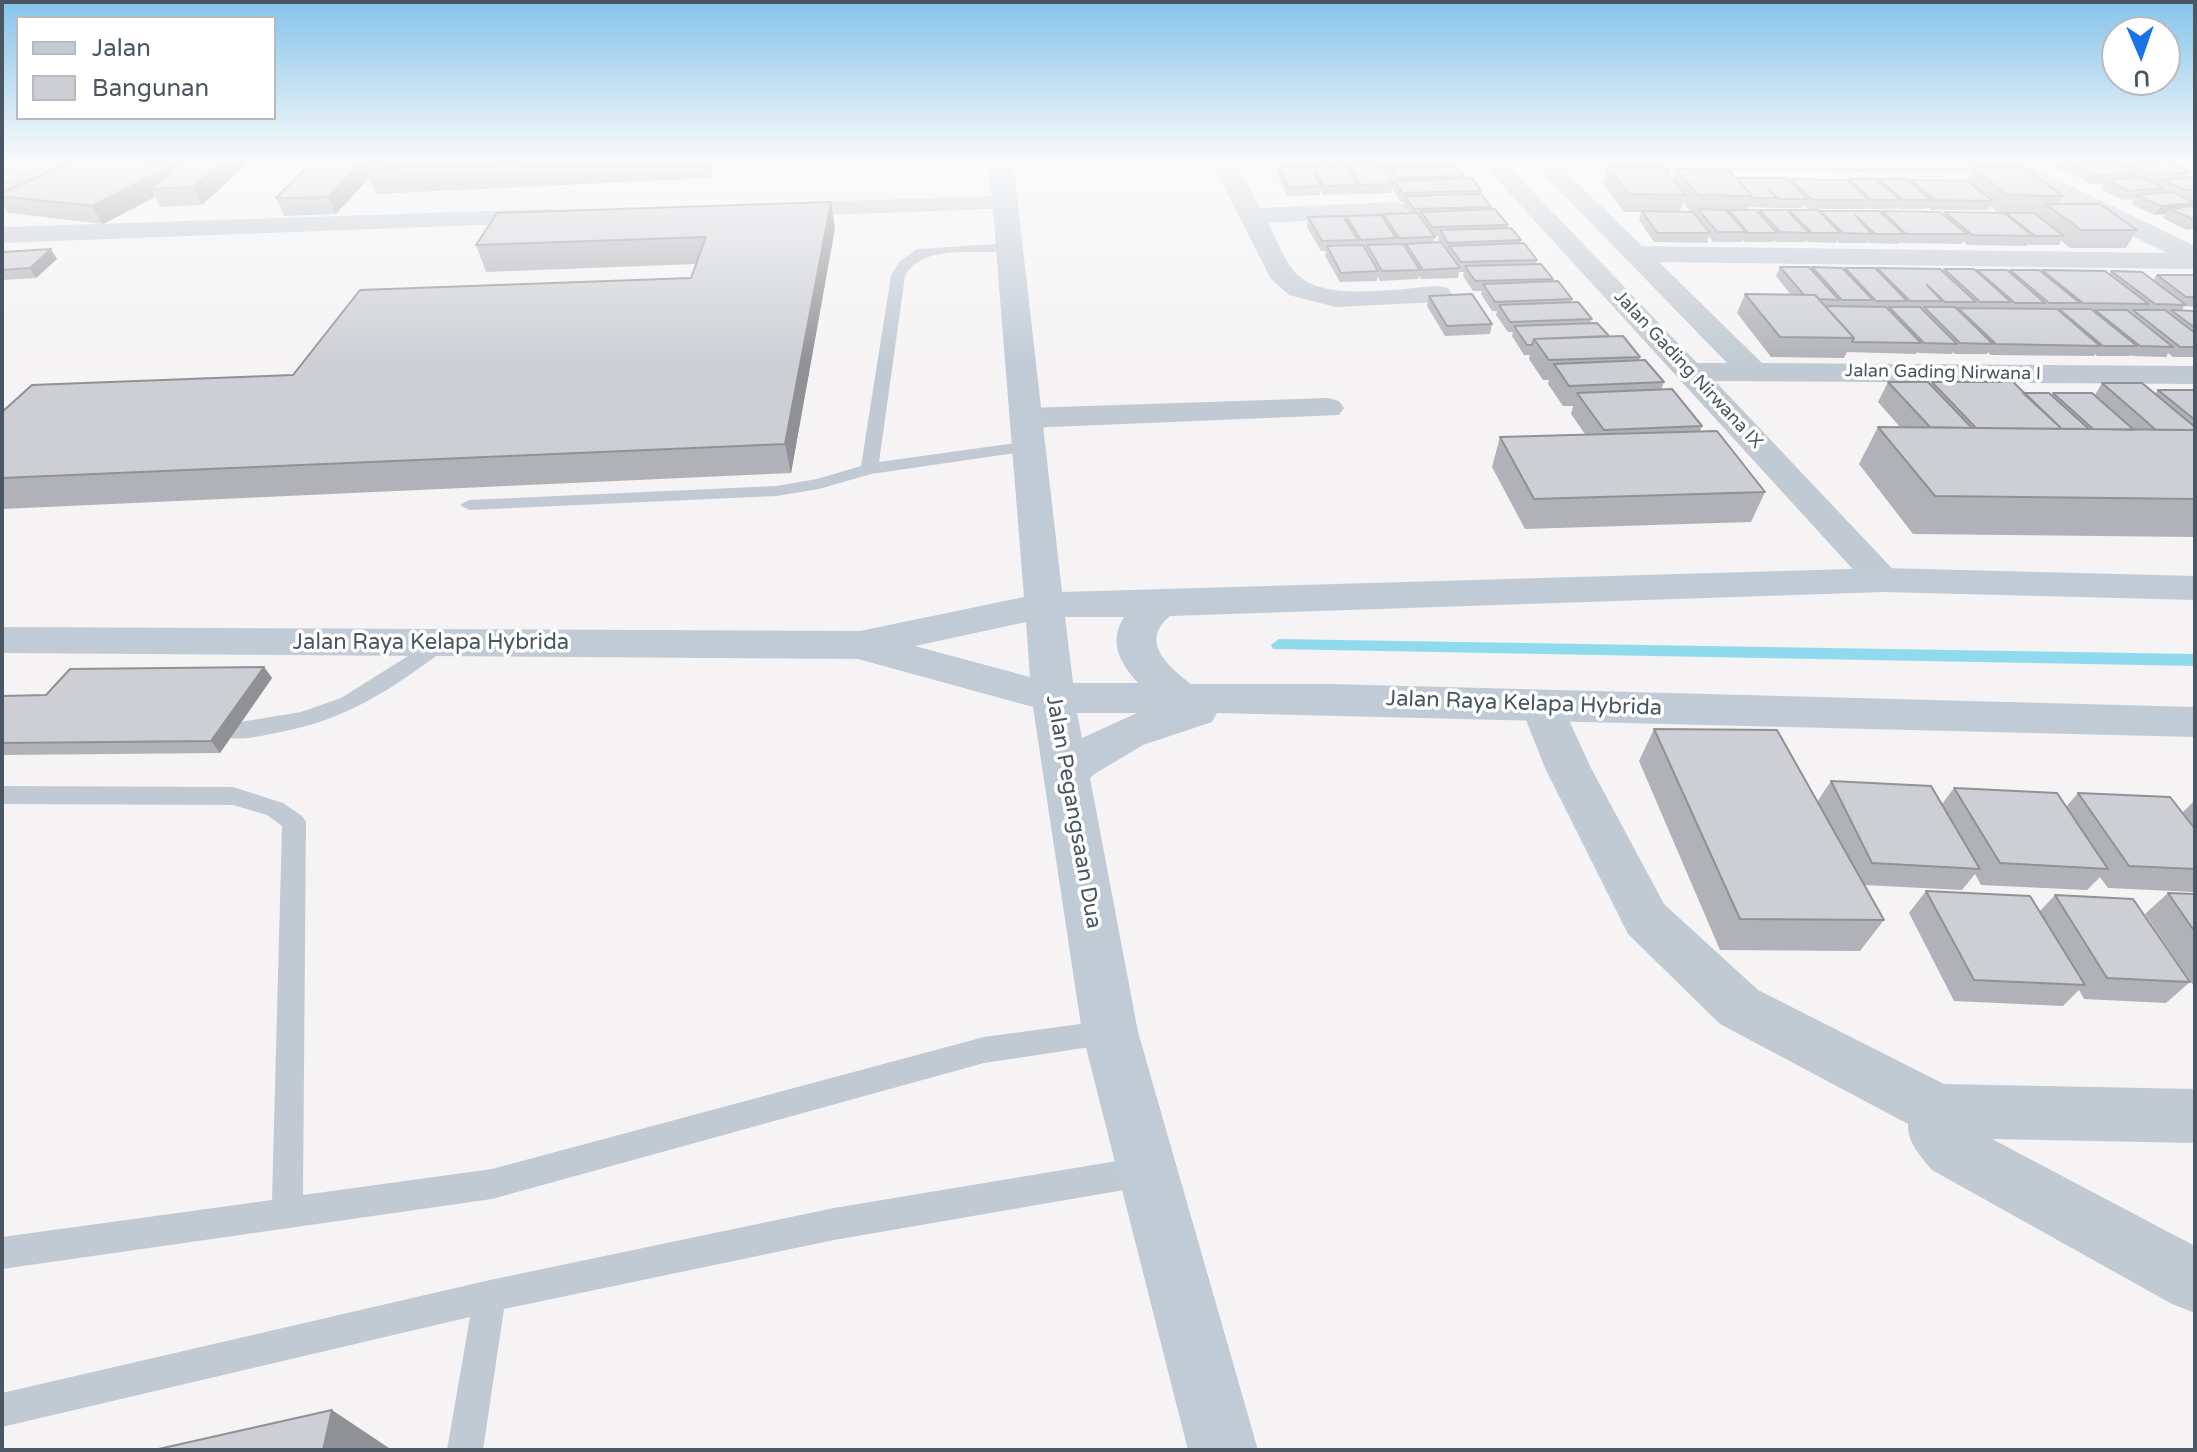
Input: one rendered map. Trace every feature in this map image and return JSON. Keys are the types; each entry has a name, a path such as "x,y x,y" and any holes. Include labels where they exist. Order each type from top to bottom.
{"main road":[{"name":"Jalan Pegangsaan Dua","path":"1009,229 1053,698 1110,1032 1223,1450"},
{"name":"Jalan Raya Kelapa Hybrida","path":"2,640 860,645 1044,605 1160,604 1884,580 2195,588"},
{"path":"1160,604 1141,621 1136,645 1139,659 1149,672 1180,697"},
{"name":"Jalan Raya Kelapa Hybrida","path":"860,645 1053,698 1180,697 2195,722"},
{"path":"1066,772 1083,757 1136,729 1224,705 1274,699"}],"street":[{"path":"2,235 190,229"},
{"path":"1257,229 1285,279 1300,292 1334,298 1438,294"},
{"name":"Jalan Gading Nirwana IX","path":"1555,229 1884,580"},
{"name":"Jalan Gading Nirwana IX","path":"1609,229 1752,371"},
{"path":"2136,229 2195,258"},
{"path":"1635,254 2195,258"},
{"name":"Jalan Gading Nirwana I","path":"1691,372 2195,375"},
{"path":"1028,432 1328,408"},
{"path":"1542,705 1568,768 1646,919 1739,1007 1939,1111 2195,1116"},
{"path":"1939,1111 1936,1130 1953,1150 2195,1281"}],"lane":[{"path":"869,469 898,276 904,265 922,252 1011,247"},
{"path":"469,505 776,491 819,484 869,469 1028,432"},
{"path":"234,731 279,726 324,714 365,695 440,643"},
{"path":"2,795 233,796 275,809 294,822 287,1212"},
{"path":"2,1253 492,1184 984,1050 1110,1032"},
{"path":"2,1410 490,1296 834,1224 1148,1171"},
{"path":"465,1450 490,1296"}],"building":[{"path":"487,229 826,229 785,444 2,478 2,412 32,385 293,375 360,290 691,278 706,237 476,245"},
{"path":"1315,229 1351,229 1358,240 1322,241"},
{"path":"1354,229 1390,229 1396,238 1361,240"},
{"path":"1393,229 1429,229 1435,237 1399,238"},
{"path":"1512,229 1521,240 1448,243 1440,230"},
{"path":"1654,229 1707,229 1710,233 1657,233"},
{"path":"1714,229 1743,229 1746,232 1717,232"},
{"path":"1744,229 1773,229 1777,233 1748,233"},
{"path":"1777,229 1805,229 1809,233 1780,232"},
{"path":"1808,229 1836,229 1840,233 1812,233"},
{"path":"1839,229 1867,229 1872,234 1843,233"},
{"path":"1869,229 1898,229 1904,234 1875,234"},
{"path":"1901,229 1961,229 1967,234 1906,234"},
{"path":"1965,229 2024,229 2033,236 1972,235"},
{"path":"2026,229 2055,229 2064,236 2035,236"},
{"path":"2079,229 2137,230 2081,230"},
{"path":"1441,242 1460,268 1423,270 1406,244"},
{"path":"1524,243 1537,260 1461,262 1449,246"},
{"path":"1403,244 1420,270 1382,271 1367,245"},
{"path":"1363,245 1378,271 1341,273 1327,246"},
{"path":"51,249 30,268 2,270 2,252"},
{"path":"1541,264 1553,279 1475,281 1465,266"},
{"path":"1780,267 1809,267 1839,300 1804,295"},
{"path":"1812,267 1842,268 1873,300 1842,300"},
{"path":"1845,268 1875,268 1907,301 1876,301"},
{"path":"1877,268 1940,269 1976,302 1945,302 1927,285 1942,301 1910,301"},
{"path":"1944,269 1974,269 2011,302 1980,302"},
{"path":"1977,270 2007,270 2045,303 2015,303"},
{"path":"2010,270 2039,270 2080,303 2049,303"},
{"path":"2042,270 2105,271 2149,304 2083,303"},
{"path":"2111,271 2142,272 2186,305 2155,304"},
{"path":"2157,275 2195,275 2195,297 2186,297"},
{"path":"1558,281 1572,299 1495,302 1483,284"},
{"path":"1472,294 1492,324 1447,326 1429,296"},
{"path":"1745,294 1815,295 1854,338 1780,337"},
{"path":"1578,302 1592,319 1510,322 1499,305"},
{"path":"1825,306 1886,307 1921,343 1852,342 1854,338"},
{"path":"1889,307 1920,307 1957,344 1924,343"},
{"path":"1924,307 1955,307 1993,344 1960,343"},
{"path":"1958,308 2057,309 2100,346 1996,344"},
{"path":"2059,309 2091,309 2137,346 2103,346"},
{"path":"2095,310 2127,310 2173,347 2140,346"},
{"path":"2133,310 2165,310 2195,333 2195,347 2180,347"},
{"path":"2171,310 2195,311 2195,328"},
{"path":"1597,323 1609,336 1534,339 1532,345 1527,345 1514,326"},
{"path":"1623,336 1640,357 1549,360 1534,339"},
{"path":"1645,360 1664,382 1569,386 1554,364"},
{"path":"1888,382 1928,382 1972,428 1930,427"},
{"path":"1932,382 2013,382 2062,429 1976,428"},
{"path":"2102,383 2142,383 2195,430 2156,430"},
{"path":"1672,389 1702,426 1604,430 1577,393"},
{"path":"2158,390 2195,390 2195,420"},
{"path":"2023,393 2049,393 2089,429 2062,429"},
{"path":"2053,393 2092,393 2134,430 2093,429"},
{"path":"1878,427 2195,430 2195,499 1935,496"},
{"path":"1717,431 1765,492 1534,499 1500,437"},
{"path":"264,667 211,741 2,743 2,696 46,695 70,669"},
{"path":"1654,729 1777,730 1884,920 1740,919"},
{"path":"1831,781 1931,786 1980,869 1872,863"},
{"path":"1954,788 2057,793 2108,869 2000,863"},
{"path":"2078,793 2170,797 2195,829 2195,869 2129,866"},
{"path":"1926,891 2030,896 2085,985 1974,980"},
{"path":"2168,893 2195,894 2195,932"},
{"path":"2055,895 2133,899 2190,982 2107,978"},
{"path":"332,1410 323,1450 154,1450"}],"waterway":[{"path":"1279,645 2195,660"}]}
